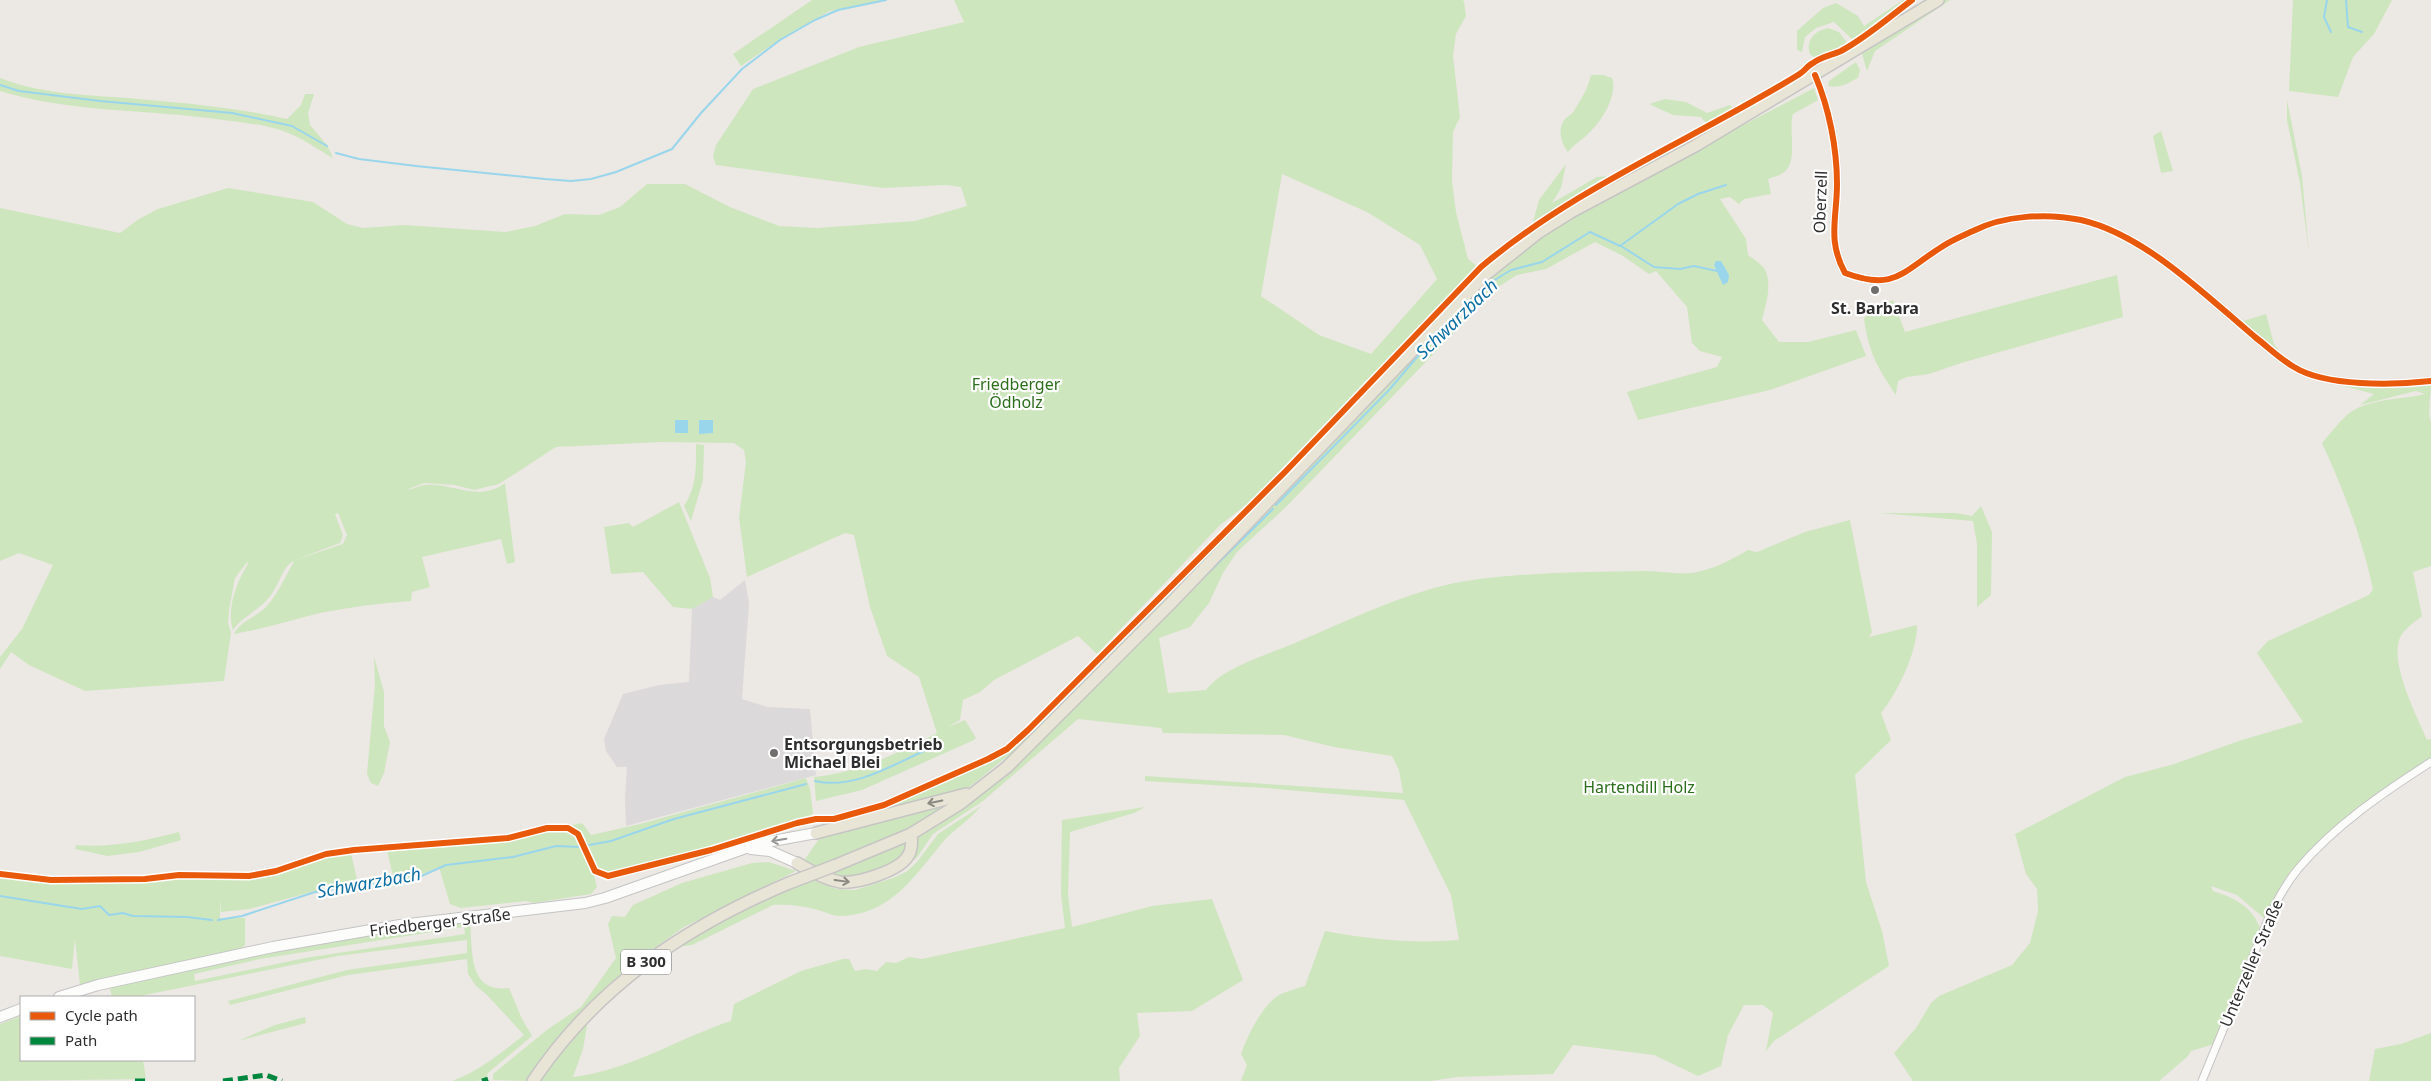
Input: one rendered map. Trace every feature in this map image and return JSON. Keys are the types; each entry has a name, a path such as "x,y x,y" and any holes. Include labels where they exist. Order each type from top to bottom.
{"main road":[{"name":"B 300","path":"533,1081 559,1045 587,1014 612,989 652,957 716,916 789,883 911,834 982,788 1027,747 1171,603 1485,275 1539,232 1571,212 1695,146 1938,0"},
{"path":"816,833 955,798 982,788"},
{"path":"798,862 822,876 840,882 866,879 903,862 909,855 911,834"}],"street":[{"name":"Oberzell","path":"1815,75 1822,94 1834,151 1837,184 1832,239 1845,273 1869,281 1894,278 1910,271 1940,248 1976,229 2020,218 2060,217 2112,230 2147,250 2294,368 2334,379 2372,384 2431,381"},
{"name":"Unterzeller Straße","path":"2202,1081 2265,926 2280,894 2298,870 2352,818 2394,785 2431,762"},
{"name":"Friedberger Straße","path":"62,996 98,985 273,947 400,926 585,903 608,897 766,842 816,833"},
{"path":"743,849 770,851 798,862"},
{"path":"0,1017 20,1009"}],"shaded area":[{"path":"745,580 749,603 742,699 767,707 810,709 816,775 626,826 627,767 617,767 606,751 604,739 623,694 659,685 689,682 692,609 713,597 720,600"}],"green space":[{"path":"812,0 884,0 830,11 782,38 741,66 733,54"},
{"name":"Friedberger Ödholz","path":"954,0 1463,0 1466,16 1456,34 1453,56 1460,117 1453,132 1452,181 1456,212 1468,259 1477,266 1267,489 1220,525 1097,654 1078,636 994,680 980,692 963,700 960,720 948,727 965,720 976,738 974,740 862,790 816,801 814,777 847,771 877,761 937,733 919,677 887,656 870,607 854,535 845,533 747,577 739,518 746,462 744,450 734,443 661,442 556,447 499,484 474,490 455,485 424,483 406,490 424,485 435,485 475,492 495,489 505,483 515,562 507,564 501,539 422,557 430,587 412,592 411,601 376,604 320,613 234,634 241,625 267,606 294,561 284,570 268,598 233,630 231,622 232,604 240,579 248,564 247,562 235,578 229,610 228,623 231,633 224,681 85,691 29,665 11,652 0,669 0,657 22,629 53,565 19,553 0,561 0,208 120,233 139,219 158,209 228,188 313,202 347,224 363,228 405,225 505,232 535,226 565,214 599,215 620,207 647,184 685,184 730,207 779,226 817,228 915,221 967,206 961,187 946,185 883,188 716,165 713,157 716,145 753,89 859,47 964,22","holes":["1282,174 1367,212 1420,245 1437,279 1371,354 1319,335 1261,296","338,513 347,535 343,544 295,560 340,543 343,535 335,514"]},
{"path":"1903,0 1909,0 1853,40 1834,22 1816,28 1805,37 1802,52 1797,50 1797,31 1823,8 1836,3 1858,16 1864,26"},
{"path":"1945,0 1950,0 1875,51 1867,71 1862,54"},
{"path":"2293,0 2392,0 2374,34 2353,57 2338,97 2289,91"},
{"path":"1828,28 1839,32 1848,44 1839,50 1815,58 1810,54 1810,40 1819,31"},
{"path":"1856,62 1860,70 1858,78 1840,86 1828,86 1829,81"},
{"path":"1815,65 1814,68 1793,83 1680,148 1572,206 1461,294 1460,291 1484,268 1536,227 1562,210 1749,106"},
{"path":"1591,75 1603,75 1612,78 1613,91 1611,99 1596,126 1568,152 1563,144 1561,127 1582,98"},
{"path":"0,78 47,91 208,106 248,111 287,119 301,105 305,94 314,94 308,113 310,125 327,145 333,158 298,137 268,127 195,116 82,107 27,98 0,91"},
{"name":"Hartendill Holz","path":"1814,88 1818,100 1793,114 1791,162 1783,173 1768,179 1771,194 1744,199 1739,204 1730,197 1720,199 1746,239 1748,255 1764,268 1767,274 1768,294 1762,320 1779,342 1808,342 1856,330 1866,356 1770,390 1638,420 1627,392 1717,367 1722,357 1700,351 1692,343 1687,307 1656,271 1649,274 1623,256 1595,242 1546,269 1517,275 1498,287 1286,507 1237,552 1223,573 1209,603 1190,627 1159,638 1168,693 1206,690 1223,675 1247,662 1379,607 1444,586 1488,578 1555,573 1650,571 1691,573 1717,566 1748,550 1757,552 1805,532 1850,520 1872,632 1869,637 1917,625 1910,659 1894,695 1881,713 1891,740 1855,775 1866,882 1882,931 1889,966 1774,1041 1766,1051 1773,1013 1763,1005 1744,1005 1728,1035 1721,1066 1698,1076 1654,1055 1573,1045 1553,1074 1457,1077 1431,1081 1241,1081 1247,1065 1241,1054 1256,1022 1267,1006 1279,995 1305,986 1325,931 1391,940 1459,940 1451,895 1404,800 1265,788 1145,781 1145,776 1403,793 1399,770 1392,756 1334,747 1284,735 1163,733 1161,728 1078,719 983,801 933,834 916,859 913,858 919,836 953,814 1490,278 1543,236 1595,203"},
{"path":"1665,99 1686,102 1707,113 1730,105 1733,108 1706,123 1701,117 1673,115 1649,104"},
{"path":"2287,100 2302,176 2309,253 2300,183 2287,120"},
{"path":"2161,131 2173,171 2161,173 2153,136"},
{"path":"1566,164 1561,188 1552,203 1597,177 1609,176 1533,222 1539,200"},
{"path":"2117,275 2123,317 1961,363 1929,374 1907,377 1898,381 1896,395 1879,368 1868,341 1864,319 1870,310 1893,300 1905,332"},
{"path":"2266,314 2274,344 2285,358 2240,322"},
{"path":"2316,379 2363,387 2431,383 2429,408 2431,423 2431,566 2413,572 2422,616 2402,634 2398,644 2398,657 2400,672 2410,702 2427,740 2431,739 2431,759 2393,783 2356,810 2305,855 2286,877 2265,919 2237,895 2211,886 2213,891 2235,900 2253,914 2260,928 2214,1044 2191,1051 2187,1057 2159,1081 1913,1081 1894,1053 1916,1028 1931,1003 1939,996 2012,965 2030,943 2038,911 2037,889 2026,874 2015,834 2125,777 2171,765 2242,740 2303,722 2257,653 2268,641 2369,595 2373,589 2352,515 2322,443 2343,419 2354,410 2384,400 2425,394 2416,391 2360,405 2374,394"},
{"path":"696,444 704,445 703,480 691,521 684,506 694,484"},
{"path":"679,502 710,578 713,597 692,609 673,607 643,572 611,574 604,527 629,523 633,527"},
{"path":"1981,506 1992,532 1991,595 1977,607 1977,544 1973,521 1880,513 1956,513 1972,516"},
{"path":"1250,511 1247,518 1017,751 1001,761 966,790 958,795 823,825 822,823 885,807 990,761 1008,751"},
{"path":"374,657 384,692 384,726 390,742 384,773 378,786 371,783 367,774 375,684"},
{"path":"806,778 810,789 813,813 810,817 707,850 608,875 600,871 590,859 580,838 568,826 582,823 591,835 640,824"},
{"path":"946,806 900,834 815,867 806,863 805,859 821,836"},
{"path":"981,806 946,838 911,881 887,901 873,909 858,914 840,916 802,906 773,905 692,945 675,947 748,906 812,880 837,889 855,890 893,878 906,872 917,862 938,834"},
{"path":"1145,807 1134,813 1070,832 1068,894 1072,927 1152,906 1212,899 1243,980 1192,1011 1137,1013 1140,1036 1119,1068 1120,1081 538,1081 588,1020 583,1049 573,1077 614,1068 731,1021 734,1004 801,971 849,959 855,971 866,969 877,971 886,962 896,963 909,957 922,959 1065,928 1061,894 1062,820"},
{"path":"548,830 569,831 580,841 591,866 597,887 591,894 534,903 526,901 461,908 450,904 439,867 418,876 394,881 387,850 508,840"},
{"path":"179,832 181,840 139,852 108,856 75,849 76,845 102,846 128,843"},
{"path":"910,839 902,862 850,880 827,874 866,859"},
{"path":"351,853 358,884 315,891 249,909 221,912 220,898 220,918 245,918 245,945 242,948 80,985 75,939 72,969 0,956 0,876 39,883 256,877"},
{"path":"769,862 796,871 684,927 646,954 607,986 529,1081 493,1080 493,1074 548,1029 581,1007 616,958 608,924 612,916 625,917 633,905 682,883 752,863"},
{"path":"470,923 473,958 479,977 486,984 496,988 509,988 522,1019 532,1036 488,1073 486,1078 478,1081 452,1081 481,1067 524,1035 487,995 476,986 468,974 467,959 348,975 230,1005 228,1001 347,970 467,953 467,940 337,956 140,996 112,996 110,988 299,947 376,934","holes":["464,927 465,934 305,958 195,981 194,974 260,959"]},
{"path":"20,1016 20,1061 143,1061 146,1079 0,1081 0,1024"},
{"path":"305,1017 306,1023 238,1041 275,1025"},
{"path":"2431,1033 2431,1081 2369,1081 2375,1049 2401,1044"}],"water":[{"path":"1716,261 1721,261 1729,275 1728,282 1723,285 1714,265"},
{"path":"675,420 688,420 688,433 675,433"},
{"path":"699,420 713,420 713,433 699,434"}],"waterway":[{"path":"336,153 359,159 416,166 571,181 591,179 616,172 672,149 701,113 742,69 780,40 815,20 838,10 886,0"},
{"path":"2327,0 2324,17 2331,32"},
{"path":"2346,0 2348,27 2362,32"},
{"path":"0,85 19,91 100,101 232,113 292,126 327,146"},
{"name":"Schwarzbach","path":"1276,505 1389,390 1441,329 1493,281 1511,270 1542,262 1590,232 1620,246 1678,204 1698,194 1726,185"},
{"path":"1621,246 1654,267 1680,269 1694,266 1717,271"},
{"name":"Schwarzbach","path":"1202,579 1273,509"},
{"name":"Schwarzbach","path":"815,781 830,783 858,779 886,769 926,750"},
{"name":"Schwarzbach","path":"589,845 611,841 674,819 806,784"},
{"name":"Schwarzbach","path":"218,920 242,916 315,892 417,878 446,865 513,857 556,846 581,847"},
{"name":"Schwarzbach","path":"0,896 82,909 100,906 109,915 123,913 133,916 187,917 212,920"}],"marked path":[{"path":"223,1081 266,1075 282,1081"},
{"path":"482,1081 488,1079"},
{"path":"135,1081 150,1081"}],"cycle path":[{"path":"0,874 51,880 145,879 179,875 249,876 276,871 326,854 354,850 508,838 547,828 568,828 578,834 595,871 608,876 711,850 797,823 816,819 834,819 884,805 988,759 1007,749 1028,730 1285,472 1481,267 1518,238 1556,212 1635,165 1758,99 1800,74 1816,61 1851,46 1912,0"},
{"path":"1815,75 1828,114 1834,142 1837,170 1834,229 1836,250 1845,273 1875,280 1886,280 1896,277 1952,241 1998,222 2040,216 2081,220 2105,228 2151,253 2195,285 2279,357 2308,374 2361,383 2380,384 2431,381"}],"place":[{"name":"St. Barbara","path":"1875,290"},
{"name":"Entsorgungsbetrieb Michael Blei","path":"774,753"}]}
